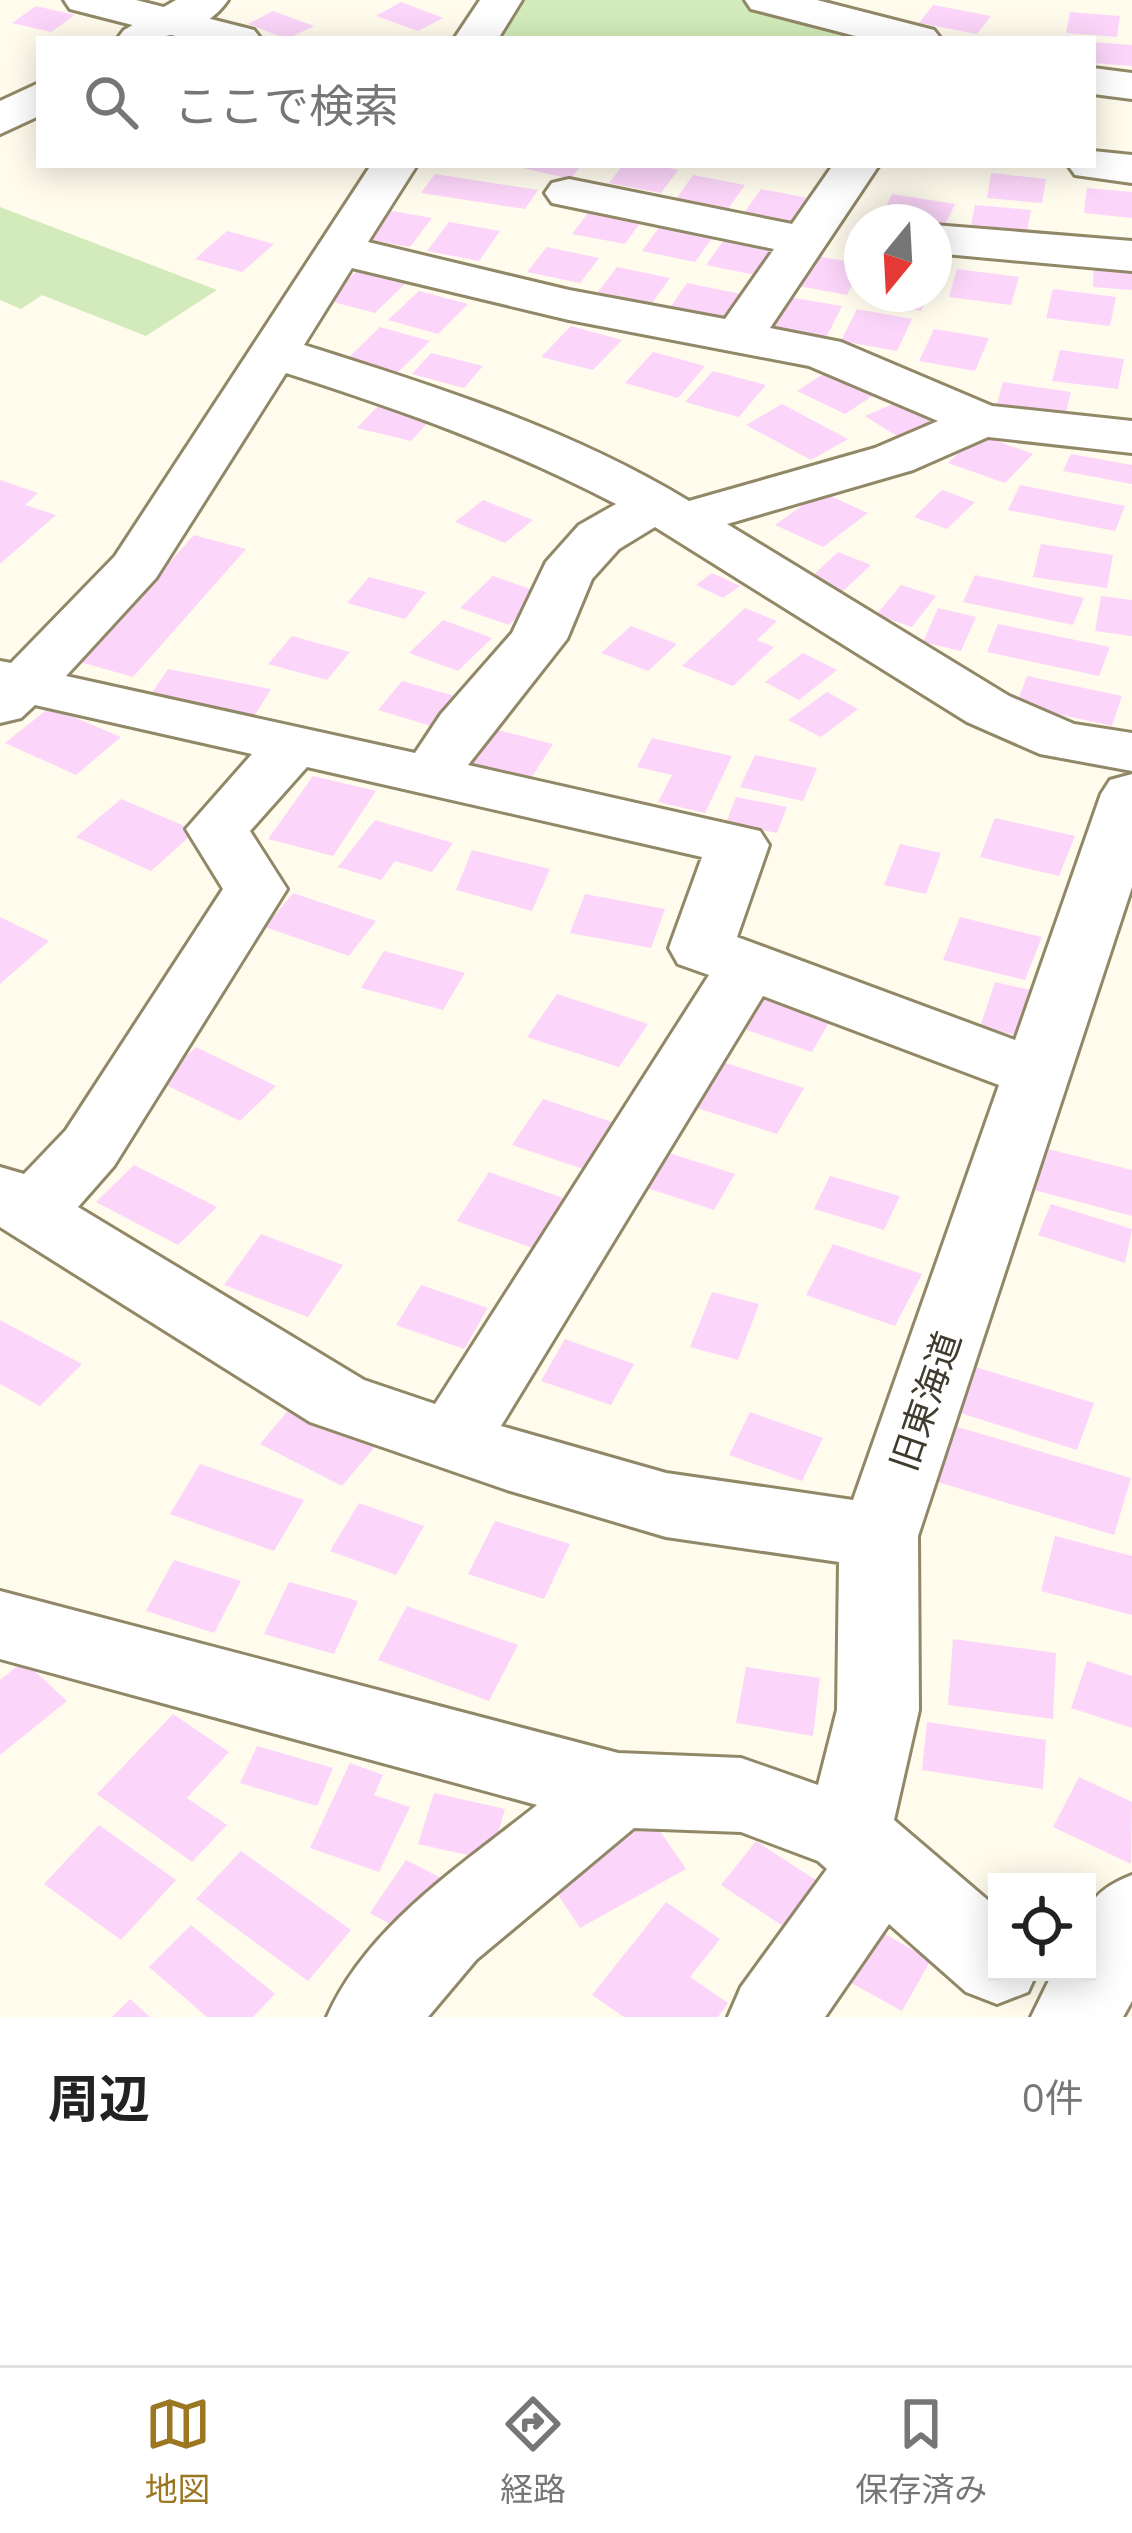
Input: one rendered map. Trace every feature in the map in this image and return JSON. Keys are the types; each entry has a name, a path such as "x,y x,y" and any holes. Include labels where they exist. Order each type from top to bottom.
{"street":[{"path":"85,0 153,30 210,36"},
{"path":"153,30 208,0"},
{"path":"478,36 501,0"},
{"path":"766,0 907,36"},
{"path":"1096,81 1132,86"},
{"path":"0,120 36,99"},
{"path":"1096,165 1132,169"},
{"path":"7,690 71,639 136,566 392,168"},
{"path":"738,337 828,232 855,168"},
{"path":"569,193 828,232"},
{"path":"952,240 1132,256"},
{"path":"339,250 568,305 823,353 982,421 1132,437"},
{"path":"274,352 451,409 550,448 669,512 988,709 1061,741 1132,752"},
{"path":"430,776 462,727 538,639 566,574 598,537 669,512 894,458 982,421"},
{"path":"7,690 294,746 738,844 701,948 1037,1074"},
{"path":"294,746 217,829 255,890 90,1148 16,1203 338,1401 666,1505 879,1536"},
{"name":"旧東海道","path":"865,1848 878,1710 879,1536 1132,794"},
{"path":"453,1440 749,965"},
{"path":"0,1625 618,1790 742,1795 865,1848 988,1955"},
{"path":"372,2017 445,1932 618,1790"},
{"path":"773,2017 865,1848"},
{"path":"1020,1981 1074,2017 1132,1916"}],"green space":[{"path":"501,0 766,0 907,36 484,36"},
{"path":"0,207 217,290 146,336 42,295 21,309 0,300"}],"building":[{"path":"401,2 443,18 418,31 376,16"},
{"path":"933,5 991,16 977,34 919,23"},
{"path":"36,6 75,15 51,32 12,23"},
{"path":"273,11 314,26 293,36 279,36 248,24"},
{"path":"1070,12 1120,16 1117,37 1066,33"},
{"path":"1096,42 1132,45 1132,66 1096,63"},
{"path":"522,168 579,168 571,179"},
{"path":"621,168 678,170 661,193 609,183"},
{"path":"991,173 1046,179 1042,203 987,198"},
{"path":"435,174 538,190 525,209 421,193"},
{"path":"693,175 745,185 728,209 676,199"},
{"path":"1087,188 1132,192 1132,218 1084,213"},
{"path":"761,189 813,199 797,223 744,213"},
{"path":"892,194 955,204 952,210 952,204 887,204"},
{"path":"975,205 1031,210 1026,236 970,230"},
{"path":"381,209 432,218 410,247 359,238"},
{"path":"591,209 643,219 625,244 572,234"},
{"path":"449,222 500,231 479,261 427,251"},
{"path":"660,226 713,237 695,262 642,251"},
{"path":"227,231 274,244 242,272 195,259"},
{"path":"724,240 777,251 760,276 706,265"},
{"path":"547,247 599,258 580,283 527,272"},
{"path":"810,255 844,261 844,294 793,285"},
{"path":"1094,264 1132,267 1132,290 1093,287"},
{"path":"617,267 670,278 652,303 598,292"},
{"path":"957,269 1019,277 1011,305 952,297"},
{"path":"357,271 405,284 375,313 326,300"},
{"path":"687,283 741,294 724,320 669,309"},
{"path":"1053,289 1116,297 1110,326 1046,318"},
{"path":"419,291 468,304 438,334 388,320"},
{"path":"788,297 842,306 826,338 771,328"},
{"path":"856,312 912,319 897,351 841,341"},
{"path":"571,326 622,340 593,370 541,357"},
{"path":"380,327 430,341 398,372 348,358"},
{"path":"934,329 989,338 975,371 919,361"},
{"path":"1060,350 1124,359 1118,389 1052,381"},
{"path":"653,352 705,366 678,398 625,383"},
{"path":"431,353 483,366 464,388 412,374"},
{"path":"713,371 766,385 739,417 685,402"},
{"path":"828,371 877,393 845,414 797,391"},
{"path":"1003,382 1071,392 1064,420 995,411"},
{"path":"902,400 940,424 903,440 865,416"},
{"path":"782,404 848,439 811,460 746,425"},
{"path":"379,405 432,418 411,441 357,428"},
{"path":"978,434 1033,454 1005,483 948,463"},
{"path":"1071,454 1132,465 1132,484 1063,471"},
{"path":"0,480 38,493 25,505 56,515 0,564"},
{"path":"1020,485 1125,506 1115,531 1008,510"},
{"path":"942,490 975,502 947,529 914,517"},
{"path":"821,492 868,513 823,547 775,525"},
{"path":"483,500 533,520 505,543 455,522"},
{"path":"194,535 246,549 133,677 80,662"},
{"path":"1041,544 1113,555 1107,588 1033,577"},
{"path":"838,552 871,565 841,593 808,580"},
{"path":"712,573 740,586 723,598 696,585"},
{"path":"975,575 1084,598 1073,625 963,602"},
{"path":"493,576 541,593 509,625 460,608"},
{"path":"369,577 426,592 405,619 347,603"},
{"path":"901,585 936,596 912,627 876,615"},
{"path":"1101,596 1132,600 1132,636 1095,631"},
{"path":"745,608 777,621 757,640 774,647 733,686 682,666"},
{"path":"938,608 976,617 961,651 923,642"},
{"path":"443,620 492,638 458,671 409,653"},
{"path":"998,624 1110,647 1099,676 987,652"},
{"path":"631,626 677,644 648,671 601,653"},
{"path":"292,636 350,652 327,680 268,664"},
{"path":"803,653 837,670 799,700 765,682"},
{"path":"168,669 271,689 255,715 151,694"},
{"path":"1027,676 1122,696 1112,726 1016,705"},
{"path":"402,681 462,698 438,728 378,710"},
{"path":"827,692 858,709 821,737 788,720"},
{"path":"50,707 121,737 76,775 5,743"},
{"path":"490,728 553,744 530,780 467,764"},
{"path":"652,738 732,756 705,813 658,802 672,775 637,767"},
{"path":"755,755 817,768 803,801 740,787"},
{"path":"313,776 376,791 333,856 268,839"},
{"path":"736,797 787,807 777,833 726,823"},
{"path":"121,799 196,831 151,871 76,837"},
{"path":"995,818 1075,836 1059,876 980,857"},
{"path":"375,820 453,843 432,872 395,861 381,880 338,867"},
{"path":"900,844 941,853 926,894 884,885"},
{"path":"472,850 550,869 532,911 456,890"},
{"path":"293,893 376,921 349,956 265,927"},
{"path":"585,894 665,909 651,948 570,933"},
{"path":"0,917 49,941 0,984"},
{"path":"960,917 1042,937 1025,980 943,960"},
{"path":"384,951 465,973 443,1010 361,988"},
{"path":"758,982 838,1007 812,1052 732,1025"},
{"path":"995,982 1039,992 1025,1037 980,1027"},
{"path":"557,994 648,1024 619,1067 527,1037"},
{"path":"196,1047 276,1086 240,1121 160,1082"},
{"path":"722,1062 804,1088 777,1134 694,1107"},
{"path":"543,1099 624,1126 595,1173 512,1145"},
{"path":"1032,1145 1132,1170 1132,1216 1019,1186"},
{"path":"669,1153 735,1174 714,1210 647,1188"},
{"path":"134,1165 217,1207 178,1245 96,1202"},
{"path":"489,1172 572,1201 541,1251 457,1221"},
{"path":"830,1176 900,1196 884,1230 814,1209"},
{"path":"1051,1204 1132,1229 1125,1263 1038,1235"},
{"path":"261,1234 343,1265 308,1317 224,1285"},
{"path":"833,1244 922,1274 895,1326 806,1295"},
{"path":"421,1285 488,1308 464,1349 396,1325"},
{"path":"712,1292 759,1304 738,1360 690,1347"},
{"path":"0,1320 82,1364 40,1406 0,1384"},
{"path":"565,1339 634,1364 611,1405 541,1381"},
{"path":"969,1365 1094,1403 1077,1450 951,1410"},
{"path":"295,1402 378,1443 342,1486 260,1444"},
{"path":"750,1412 823,1438 802,1481 729,1455"},
{"path":"951,1425 1131,1478 1114,1535 931,1480"},
{"path":"200,1464 304,1500 274,1551 170,1514"},
{"path":"359,1503 424,1526 396,1575 330,1551"},
{"path":"495,1521 570,1544 544,1599 468,1574"},
{"path":"1055,1536 1132,1556 1132,1615 1041,1591"},
{"path":"174,1560 241,1581 214,1633 146,1611"},
{"path":"289,1582 358,1601 334,1654 264,1634"},
{"path":"407,1606 518,1645 489,1701 378,1660"},
{"path":"953,1639 1056,1653 1053,1719 948,1705"},
{"path":"24,1661 67,1701 0,1755 0,1680"},
{"path":"1087,1661 1132,1676 1132,1728 1071,1708"},
{"path":"746,1667 820,1678 813,1736 736,1723"},
{"path":"173,1714 229,1752 187,1798 227,1825 192,1862 97,1794"},
{"path":"927,1722 1046,1740 1043,1789 922,1770"},
{"path":"257,1746 333,1768 317,1806 240,1783"},
{"path":"350,1763 383,1775 374,1795 410,1807 379,1872 310,1848"},
{"path":"1079,1777 1132,1802 1131,1864 1053,1827"},
{"path":"434,1793 505,1809 490,1860 418,1844"},
{"path":"651,1818 686,1869 580,1928 545,1875"},
{"path":"99,1825 176,1880 121,1940 44,1884"},
{"path":"756,1841 831,1890 798,1936 721,1885"},
{"path":"241,1851 351,1930 308,1981 196,1899"},
{"path":"406,1860 451,1883 415,1938 370,1913"},
{"path":"666,1902 720,1939 690,1977 728,2003 718,2017 624,2017 592,1995"},
{"path":"191,1925 275,1994 253,2017 207,2017 149,1967"},
{"path":"869,1925 931,1960 902,2011 839,1976"},
{"path":"130,1999 150,2017 112,2017"}]}
